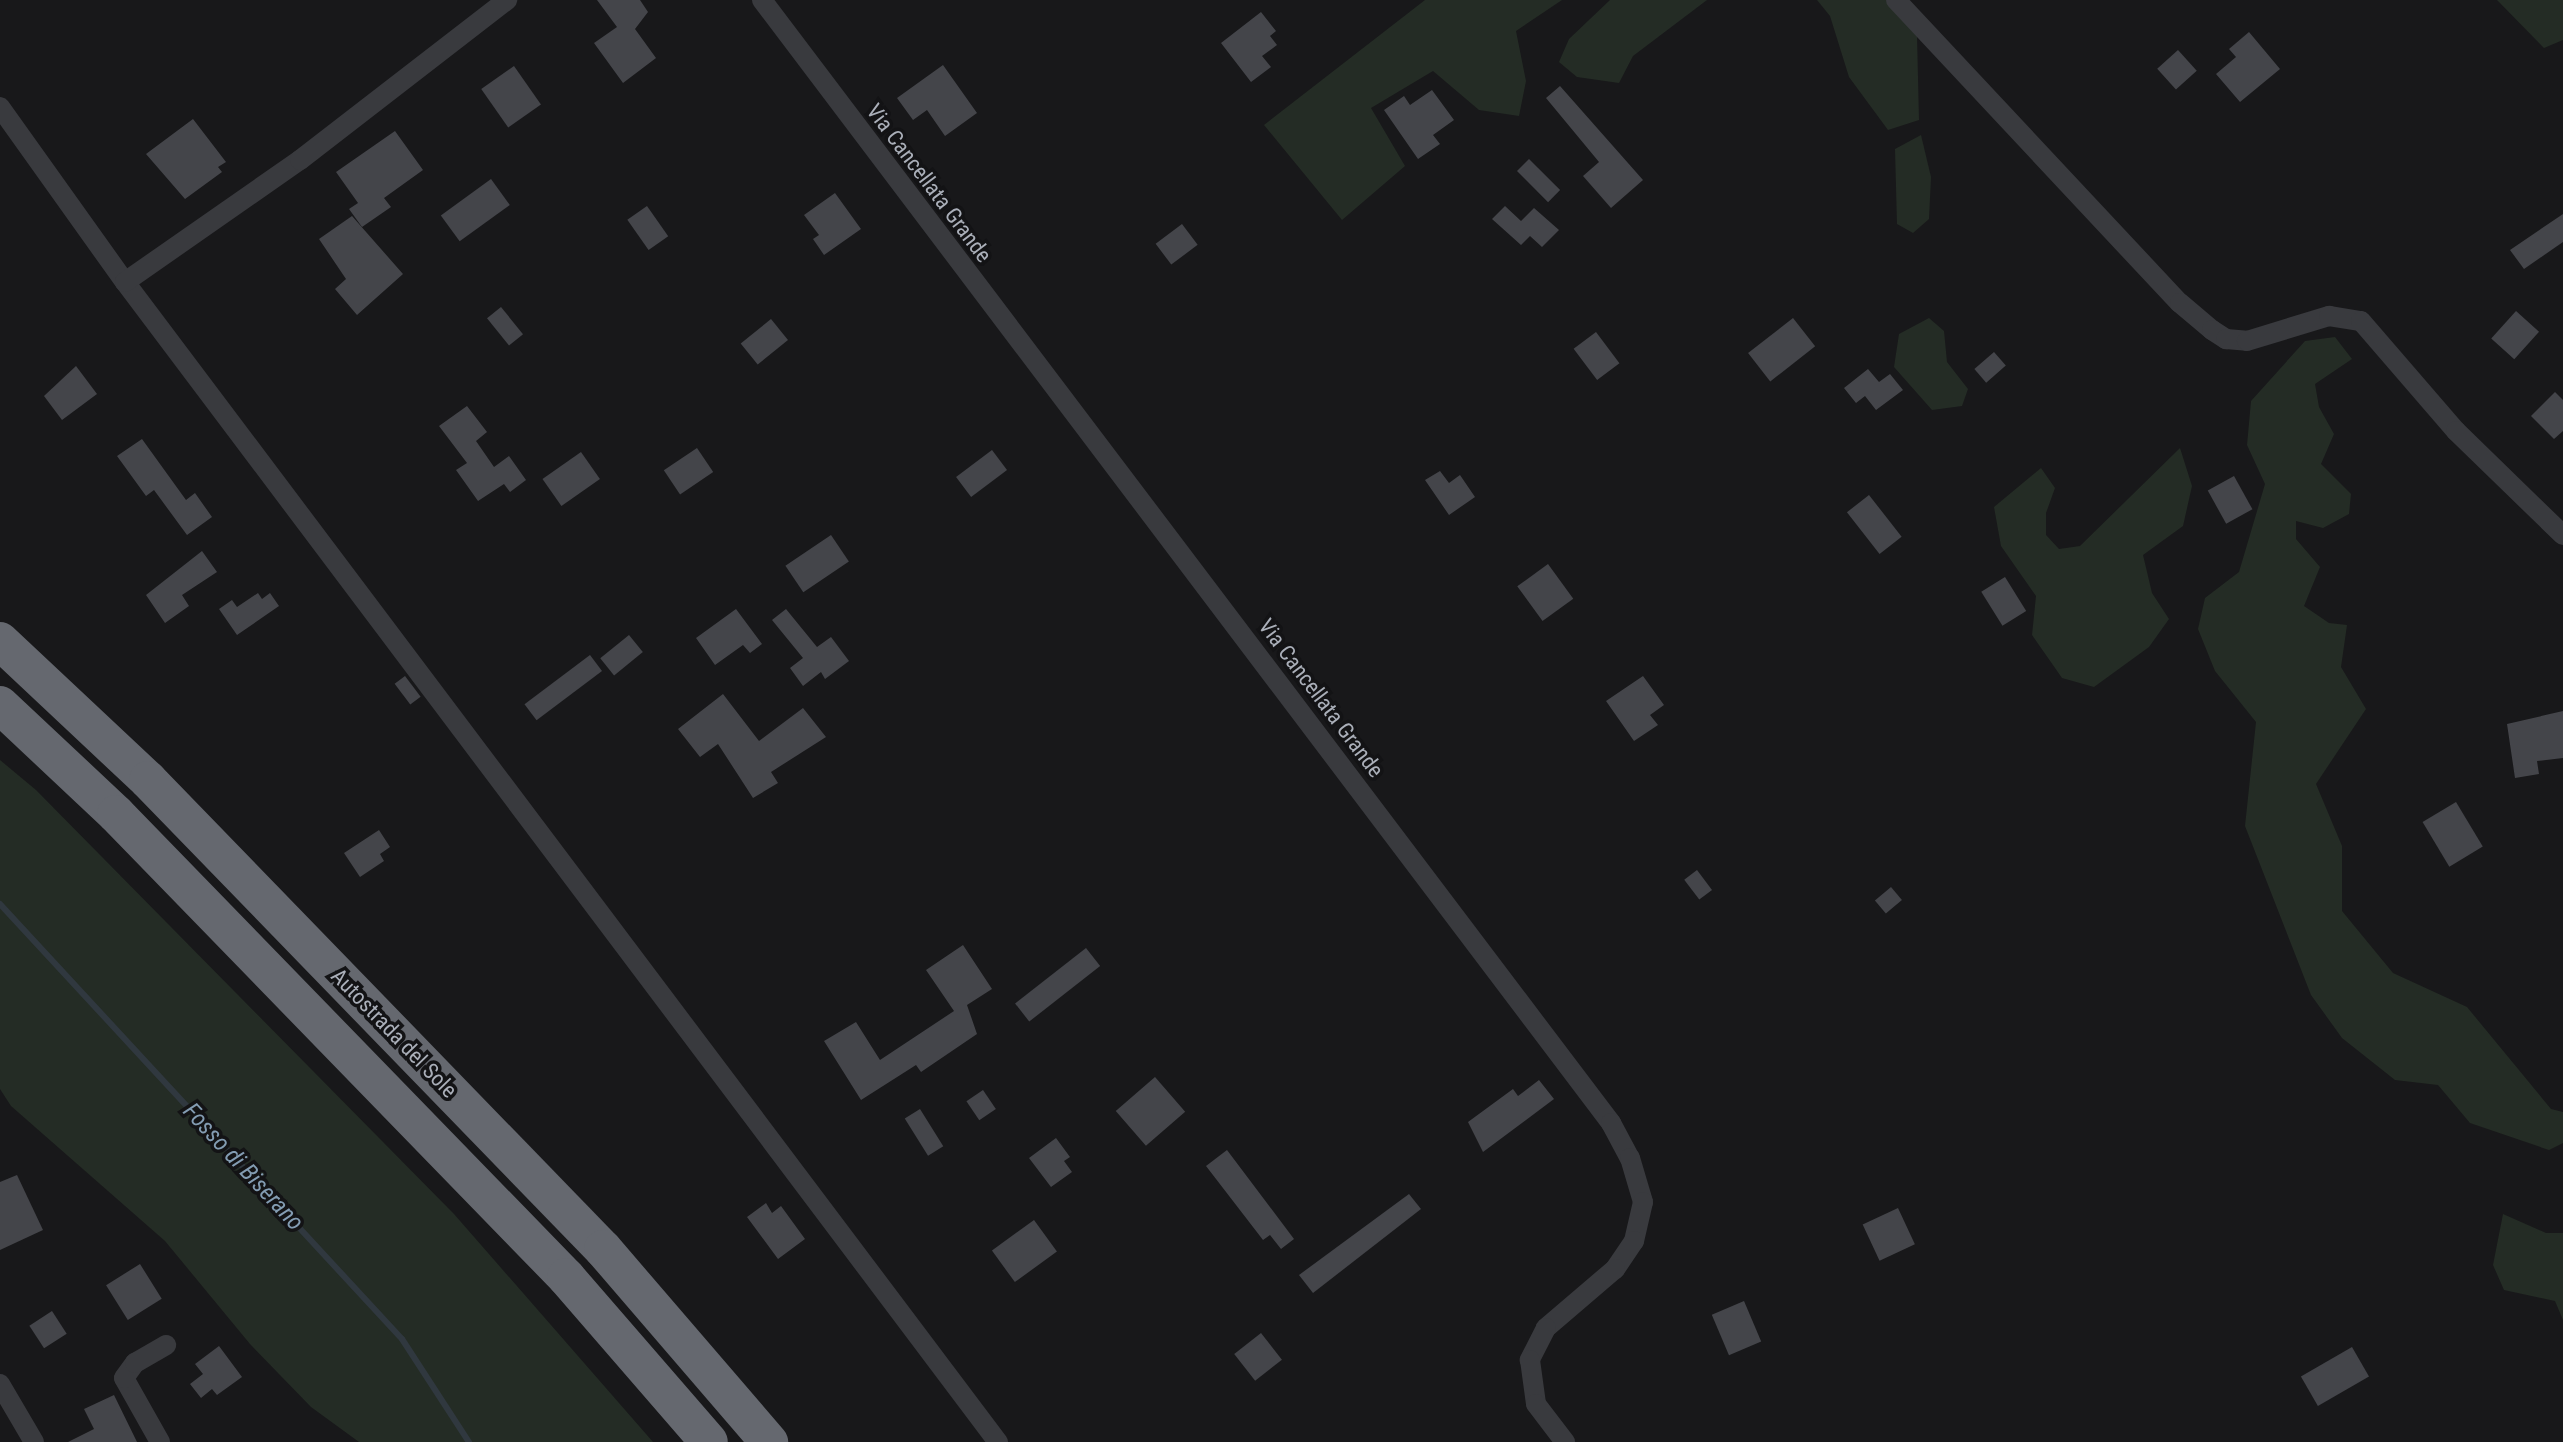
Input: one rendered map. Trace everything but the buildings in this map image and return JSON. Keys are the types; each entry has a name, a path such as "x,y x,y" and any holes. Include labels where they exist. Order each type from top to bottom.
{"highway":[{"name":"Autostrada del Sole","path":"0,641 148,780 603,1249 769,1442"},
{"path":"0,705 116,814 566,1277 709,1442"}],"street":[{"path":"125,282 300,160 507,0"},
{"name":"Via Cancellata Grande","path":"762,0 1611,1123 1630,1158 1642,1192 1634,1241 1615,1269 1546,1328 1530,1360 1536,1404 1565,1442"},
{"path":"1896,0 2180,303 2212,330 2226,339 2247,341 2329,316 2361,321 2456,431 2563,535"},
{"path":"0,107 125,282 998,1442"},
{"path":"160,1442 124,1378 135,1363 166,1345"},
{"path":"0,1384 34,1442"}],"shaded area":[{"path":"1425,0 1562,0 1516,31 1526,81 1519,116 1479,110 1433,71 1371,108 1405,166 1342,220 1264,125"},
{"path":"1610,0 1707,0 1633,56 1619,83 1577,77 1559,62 1569,39"},
{"path":"1817,0 1886,0 1917,35 1919,120 1888,130 1849,77 1830,16"},
{"path":"2497,0 2563,0 2563,40 2544,48"},
{"path":"1921,135 1931,177 1929,219 1913,233 1897,224 1895,149"},
{"path":"1929,318 1944,331 1947,362 1968,389 1962,406 1932,410 1894,367 1899,334"},
{"path":"2335,337 2352,359 2315,384 2319,407 2334,434 2321,464 2351,494 2349,514 2323,528 2296,521 2296,539 2320,567 2304,606 2329,623 2347,625 2341,667 2366,709 2316,784 2342,846 2342,911 2393,973 2467,1007 2551,1109 2563,1112 2563,1143 2549,1150 2470,1123 2438,1085 2395,1080 2342,1038 2311,995 2245,826 2256,722 2215,671 2198,629 2205,598 2239,572 2265,484 2247,445 2251,401 2305,341"},
{"path":"2180,448 2192,486 2183,526 2143,555 2152,593 2169,619 2149,647 2094,687 2062,678 2032,635 2036,596 2001,546 1994,507 2041,468 2055,488 2046,513 2046,535 2059,549 2080,546"},
{"path":"0,760 36,790 454,1214 653,1442 359,1442 311,1407 250,1344 165,1241 11,1106 0,1089"},
{"path":"2503,1214 2546,1233 2563,1233 2563,1320 2555,1301 2504,1290 2493,1265"}],"waterway":[{"name":"Fosso di Biserano","path":"0,904 402,1339 469,1442"}]}
